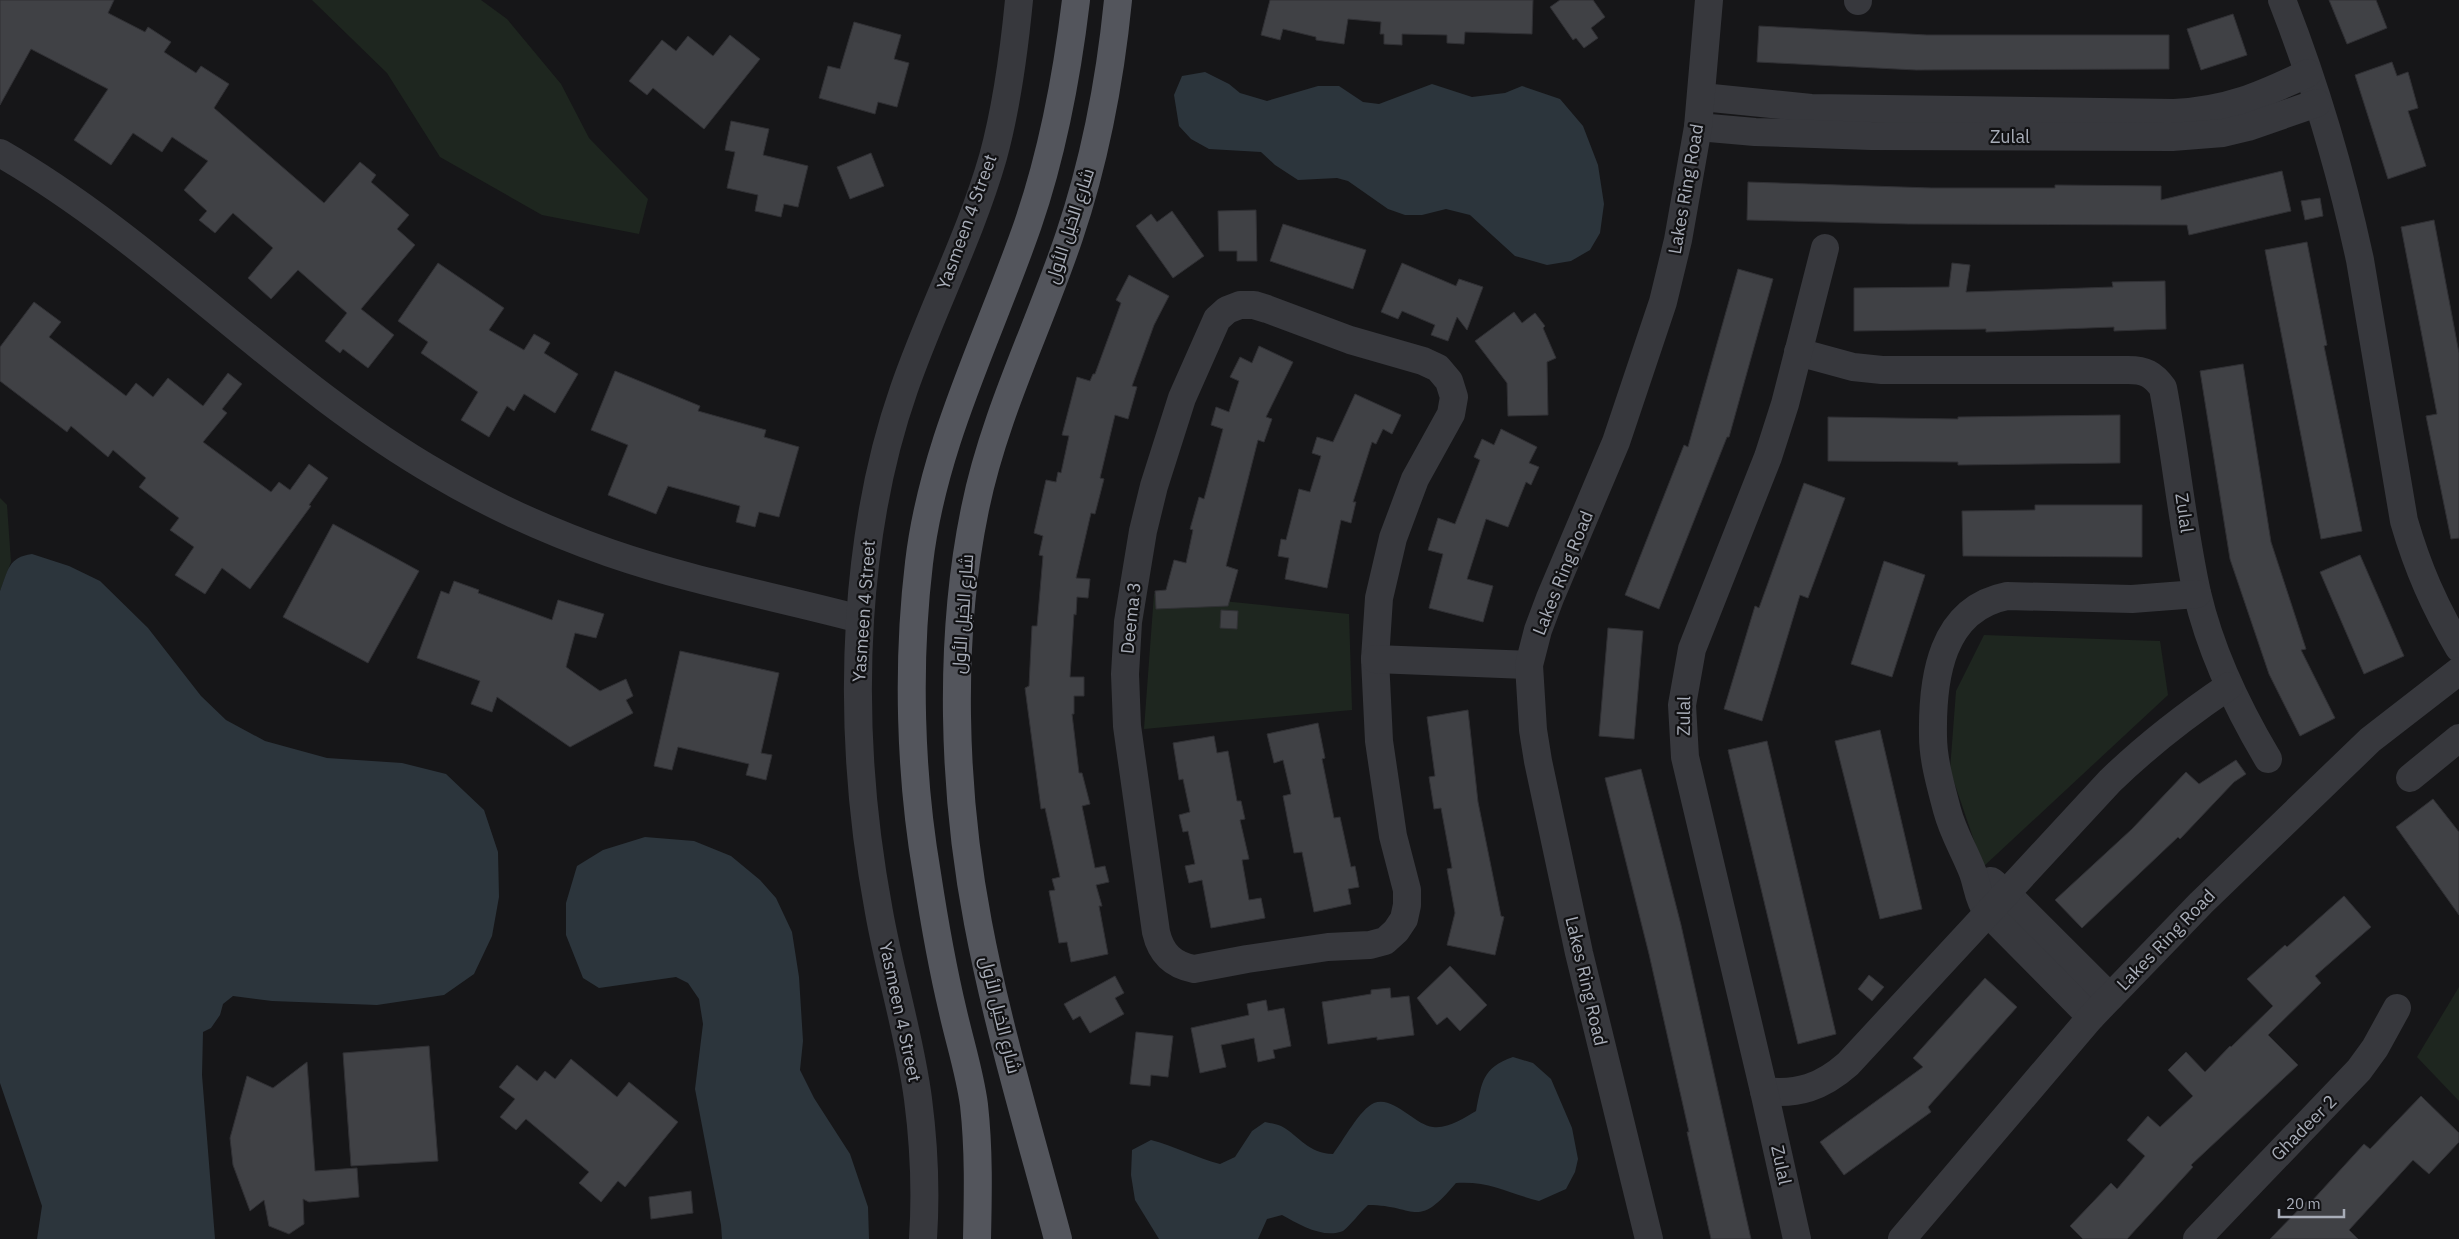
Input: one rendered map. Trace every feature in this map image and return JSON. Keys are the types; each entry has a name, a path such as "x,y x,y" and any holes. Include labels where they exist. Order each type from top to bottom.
{"main road":[{"path":"977,1239 978,1172 974,1102 938,939 926,870 919,809 913,686 919,563 929,502 944,443 1028,223 1053,139 1070,52 1076,0"},
{"name":"شارع الخيل الأول","path":"1058,1239 991,980 968,864 958,746 960,627 965,568 975,509 989,451 1008,394 1040,316 1069,236 1094,148 1112,64 1118,0"}],"street":[{"name":"Yasmeen 4 Street","path":"923,1239 925,1202 918,1099 879,911 864,814 858,716 860,619 868,546 879,476 903,392 934,308 967,231 993,157 1010,80 1019,0"},
{"name":"Lakes Ring Road","path":"1649,1239 1579,953 1538,761 1533,730 1529,666 1538,630 1550,598 1616,442 1644,363 1678,240 1702,97 1709,0"},
{"path":"2282,0 2308,73 2335,159 2360,260 2404,521 2416,563 2426,587 2459,648"},
{"name":"Zulal","path":"1702,97 1811,108 2174,113 2220,108 2242,102 2308,73"},
{"name":"Zulal","path":"1698,127 1755,132 1862,136 2172,137 2223,133 2248,127 2317,103"},
{"path":"0,153 69,197 130,241 316,391 382,440 437,474 493,504 551,531 611,554 673,572 860,619"},
{"name":"Zulal","path":"1797,1239 1685,757 1682,704 1692,650 1768,457 1825,248"},
{"name":"Deema 3","path":"1240,305 1254,305 1267,309 1350,340 1423,361 1438,368 1449,381 1454,397 1451,414 1415,479 1393,538 1379,598 1375,658 1376,700 1384,781 1394,836 1407,890 1407,905 1404,919 1396,932 1385,940 1370,944 1289,953 1201,969 1182,967 1171,961 1158,943 1127,726 1125,674 1128,622 1147,513 1182,398 1216,319 1227,310 1240,305"},
{"name":"Zulal","path":"1798,352 1844,365 1882,370 2142,370 2154,376 2164,394 2197,594 2211,640 2229,686 2268,759"},
{"path":"2091,1017 1987,912 1977,895 1974,875 1959,844 1948,812 1933,738 1935,696 1943,656 1950,637 1961,620 1976,607 1991,600 2007,596 2132,599 2197,594"},
{"path":"1375,658 1529,666"},
{"name":"Lakes Ring Road","path":"1902,1239 2091,1017 2201,902 2370,740 2459,671"},
{"path":"1764,1091 1782,1093 1801,1092 1818,1086 1834,1077 2110,781 2147,746 2186,714 2229,686"},
{"path":"2410,778 2459,738"},
{"path":"1974,875 1992,882 2006,893 2110,997"},
{"name":"Ghadeer 2","path":"2197,1239 2359,1070 2375,1048 2398,1008"}],"shaded area":[{"path":"312,0 481,0 507,19 561,84 589,138 648,199 639,234 542,215 440,157 387,73"},
{"path":"1205,72 1229,84 1240,93 1267,101 1318,86 1339,86 1363,102 1379,104 1432,84 1472,97 1505,93 1522,86 1560,99 1583,126 1598,165 1604,204 1600,233 1590,250 1571,261 1547,265 1515,256 1470,215 1446,209 1422,215 1405,215 1388,209 1348,181 1337,178 1298,180 1275,165 1261,152 1209,149 1191,139 1179,126 1174,95 1182,76"},
{"path":"0,498 7,505 11,562 0,591"},
{"path":"32,554 69,566 100,581 148,628 201,696 226,720 265,741 327,758 402,763 446,774 484,810 498,852 499,897 492,936 474,974 444,995 377,1005 272,1001 233,996 223,1004 220,1015 211,1028 203,1032 202,1075 215,1239 37,1239 42,1206 0,1083 0,591 7,571 13,562 18,558"},
{"path":"1154,594 1349,614 1352,710 1144,729"},
{"path":"1984,635 2160,641 2168,695 1983,867 1950,770 1956,691"},
{"path":"645,837 694,841 731,856 760,880 776,898 792,932 799,977 803,1041 800,1070 814,1098 850,1154 868,1207 869,1239 722,1239 695,1089 703,1024 699,999 688,983 676,977 599,988 583,978 566,935 566,903 577,866 603,850"},
{"path":"2459,987 2459,1101 2417,1057"},
{"path":"1513,1057 1533,1063 1551,1079 1572,1128 1578,1159 1575,1172 1566,1189 1539,1201 1489,1186 1456,1183 1443,1198 1432,1207 1423,1211 1415,1212 1368,1205 1343,1231 1336,1233 1312,1230 1282,1215 1267,1219 1258,1239 1159,1239 1135,1200 1131,1175 1132,1150 1151,1140 1220,1164 1235,1157 1252,1131 1265,1122 1288,1130 1310,1148 1333,1154 1358,1118 1374,1103 1389,1103 1426,1125 1433,1127 1450,1125 1461,1120 1476,1111 1482,1084 1489,1071 1503,1061"}],"building":[{"path":"0,0 114,0 108,13 145,32 148,27 171,42 164,52 196,73 201,66 229,84 214,108 324,203 360,162 376,175 371,182 409,215 397,229 415,245 361,309 394,335 368,368 343,349 340,353 325,341 347,313 298,270 271,299 248,278 273,248 233,213 215,233 199,220 207,211 184,190 208,161 172,137 162,152 133,133 111,165 74,140 108,89 31,49 0,105"},
{"path":"1270,0 1533,0 1532,34 1465,32 1464,44 1447,43 1447,35 1402,34 1402,45 1384,44 1384,34 1380,34 1381,22 1348,19 1344,44 1316,40 1316,37 1283,29 1280,40 1261,35"},
{"path":"1560,0 1593,0 1605,17 1591,28 1598,38 1584,48 1576,38 1573,40 1550,7"},
{"path":"2329,0 2376,0 2387,28 2347,44"},
{"path":"2233,14 2247,55 2201,70 2187,29"},
{"path":"854,22 901,35 894,59 909,63 897,107 878,102 875,114 819,98 828,66 840,69"},
{"path":"1759,26 1927,35 2169,35 2169,69 1916,70 1757,62"},
{"path":"730,35 760,59 704,129 653,88 647,95 629,81 662,40 676,51 688,36 713,56"},
{"path":"2392,62 2397,76 2408,72 2418,108 2408,111 2426,166 2388,179 2355,75"},
{"path":"731,121 769,129 763,155 808,166 798,207 784,204 781,217 755,211 758,195 727,188 735,152 725,150"},
{"path":"871,153 884,186 850,199 837,167"},
{"path":"2282,171 2291,211 2189,235 2187,225 1908,224 1747,220 1748,182 1932,188 2055,188 2055,185 2161,186 2161,200"},
{"path":"2320,198 2323,216 2305,220 2301,201"},
{"path":"1256,210 1257,261 1237,261 1237,251 1219,251 1218,211"},
{"path":"1172,211 1204,256 1173,278 1136,226 1151,214 1157,222"},
{"path":"2434,220 2459,353 2459,538 2451,539 2426,416 2437,414 2401,227"},
{"path":"1283,224 1366,250 1353,289 1270,261"},
{"path":"2307,242 2327,345 2324,346 2362,531 2321,539 2265,250"},
{"path":"438,263 504,308 489,330 524,350 534,334 550,343 544,353 578,374 555,413 524,394 514,411 507,406 489,437 461,420 478,392 421,353 428,342 398,321"},
{"path":"1402,263 1456,286 1459,279 1483,287 1467,330 1457,317 1448,341 1431,335 1435,325 1402,311 1398,319 1381,312"},
{"path":"1952,263 1970,265 1966,292 2113,287 2112,282 2165,281 2166,329 2114,331 2114,327 1986,332 1986,329 1854,331 1854,288 1949,287"},
{"path":"1738,269 1773,279 1729,437 1727,437 1659,609 1625,595 1684,445 1688,447"},
{"path":"1129,275 1169,296 1154,325 1132,386 1137,387 1128,419 1115,415 1100,478 1104,479 1095,514 1091,513 1076,578 1090,579 1088,598 1077,597 1076,615 1074,614 1070,677 1084,677 1084,696 1074,696 1074,714 1072,714 1079,773 1082,773 1090,804 1082,806 1095,868 1105,866 1109,882 1096,885 1102,906 1099,906 1108,954 1071,962 1067,942 1059,943 1049,891 1055,890 1052,879 1060,877 1045,808 1041,809 1025,688 1029,686 1032,626 1037,626 1043,556 1039,555 1043,536 1034,533 1046,480 1056,482 1058,472 1061,473 1069,436 1062,435 1077,377 1090,381 1093,374 1095,374 1121,303 1116,300"},
{"path":"34,302 61,322 49,337 126,396 136,383 153,397 168,378 203,406 228,373 242,384 222,409 227,413 203,442 271,492 279,482 290,490 309,464 328,478 309,505 311,506 250,589 222,568 205,594 175,575 194,547 170,530 179,518 139,487 146,478 113,450 108,457 71,426 67,432 0,381 0,347"},
{"path":"1514,312 1522,323 1535,313 1545,326 1543,328 1556,358 1547,362 1548,415 1508,416 1507,383 1475,341"},
{"path":"1259,346 1293,362 1266,417 1272,419 1264,442 1258,440 1226,566 1238,570 1228,606 1156,609 1155,591 1166,590 1174,560 1186,563 1193,530 1190,529 1199,497 1204,499 1223,429 1211,425 1216,407 1229,412 1239,381 1230,377 1240,357 1252,363"},
{"path":"2243,364 2271,542 2306,649 2301,650 2335,718 2300,736 2269,674 2230,559 2200,371"},
{"path":"615,371 700,406 698,411 766,430 764,437 799,447 779,517 759,512 755,527 736,522 740,506 668,486 656,514 608,495 628,445 591,430"},
{"path":"1355,394 1401,415 1392,434 1383,429 1376,444 1372,442 1353,502 1356,502 1351,523 1341,520 1327,588 1285,579 1289,558 1278,556 1281,539 1286,540 1299,489 1310,492 1321,456 1312,453 1317,437 1333,442"},
{"path":"2120,415 2120,463 1958,465 1958,462 1828,461 1828,417 1958,419 1958,417"},
{"path":"1501,429 1537,447 1529,463 1539,467 1531,485 1526,482 1508,527 1486,519 1467,579 1493,586 1483,622 1429,608 1443,554 1428,550 1438,518 1455,524 1480,460 1474,457 1482,439 1494,445"},
{"path":"1804,483 1845,498 1808,598 1800,595 1762,721 1724,709 1755,606 1759,608"},
{"path":"2035,505 2142,505 2142,557 1963,556 1962,511 2035,510"},
{"path":"333,524 419,571 368,663 283,617"},
{"path":"2360,555 2404,656 2364,674 2320,572"},
{"path":"1884,561 1925,575 1892,677 1851,664"},
{"path":"454,581 479,590 478,593 552,620 558,600 604,614 596,638 575,633 566,667 600,691 626,679 633,696 626,700 633,713 570,747 497,697 492,712 471,704 480,681 417,658 441,591 449,594"},
{"path":"1221,610 1238,611 1237,629 1220,628"},
{"path":"1608,628 1643,631 1634,739 1599,736"},
{"path":"680,651 779,673 761,753 772,755 766,780 746,775 749,764 678,747 672,770 654,766"},
{"path":"1468,710 1478,802 1501,916 1504,917 1495,955 1447,945 1455,913 1447,869 1452,868 1441,808 1434,809 1429,777 1435,776 1427,717"},
{"path":"1318,723 1325,758 1322,759 1334,818 1340,817 1351,867 1355,866 1359,887 1348,889 1351,904 1314,912 1302,852 1294,853 1283,796 1291,794 1283,760 1274,763 1267,734"},
{"path":"1880,730 1922,909 1880,919 1835,741"},
{"path":"1214,736 1217,753 1228,751 1237,801 1241,801 1245,819 1240,820 1249,859 1242,860 1249,900 1261,898 1265,918 1211,928 1202,880 1189,883 1185,866 1195,864 1188,831 1183,832 1179,815 1190,812 1183,779 1179,780 1173,743"},
{"path":"1767,741 1836,1034 1798,1044 1728,750"},
{"path":"2236,760 2246,774 2234,782 2180,839 2178,837 2082,928 2055,900 2132,829 2186,772 2199,784"},
{"path":"1641,769 1681,925 1751,1239 1711,1239 1649,954 1605,778"},
{"path":"2433,799 2459,832 2459,915 2396,827"},
{"path":"2344,896 2371,927 2315,976 2321,983 2268,1035 2298,1065 2191,1165 2193,1167 2127,1239 2083,1239 2070,1226 2111,1183 2117,1189 2145,1156 2127,1140 2148,1116 2160,1127 2193,1096 2168,1070 2186,1052 2205,1072 2273,1006 2247,979 2285,945 2287,947"},
{"path":"1450,966 1487,1005 1460,1031 1447,1017 1437,1025 1417,998"},
{"path":"1869,975 1884,987 1872,1001 1858,989"},
{"path":"1115,976 1124,993 1115,998 1124,1014 1090,1033 1080,1016 1073,1020 1064,1004"},
{"path":"1985,978 2017,1007 1928,1107 1931,1112 1844,1175 1820,1142 1923,1067 1913,1058"},
{"path":"1390,988 1391,998 1409,996 1414,1035 1377,1040 1377,1037 1328,1044 1322,1002 1371,994 1371,990"},
{"path":"1266,1000 1268,1011 1284,1008 1291,1046 1273,1050 1275,1058 1258,1062 1254,1038 1221,1045 1226,1067 1200,1073 1191,1028 1249,1015 1247,1004"},
{"path":"1136,1032 1173,1036 1168,1077 1151,1075 1150,1086 1130,1084"},
{"path":"429,1046 438,1161 351,1166 343,1053"},
{"path":"571,1059 617,1097 629,1082 678,1122 625,1187 618,1181 601,1202 579,1183 589,1172 526,1119 516,1130 500,1117 515,1099 499,1087 517,1065 537,1081 545,1071 555,1079"},
{"path":"307,1062 315,1171 357,1168 359,1197 309,1202 303,1199 304,1224 289,1234 269,1226 264,1200 250,1211 233,1165 230,1138 247,1076 273,1088"},
{"path":"2421,1096 2459,1133 2459,1142 2429,1174 2413,1160 2349,1230 2358,1239 2270,1239 2309,1199 2311,1202 2364,1144 2370,1149"},
{"path":"691,1191 693,1213 651,1219 649,1197"}]}
